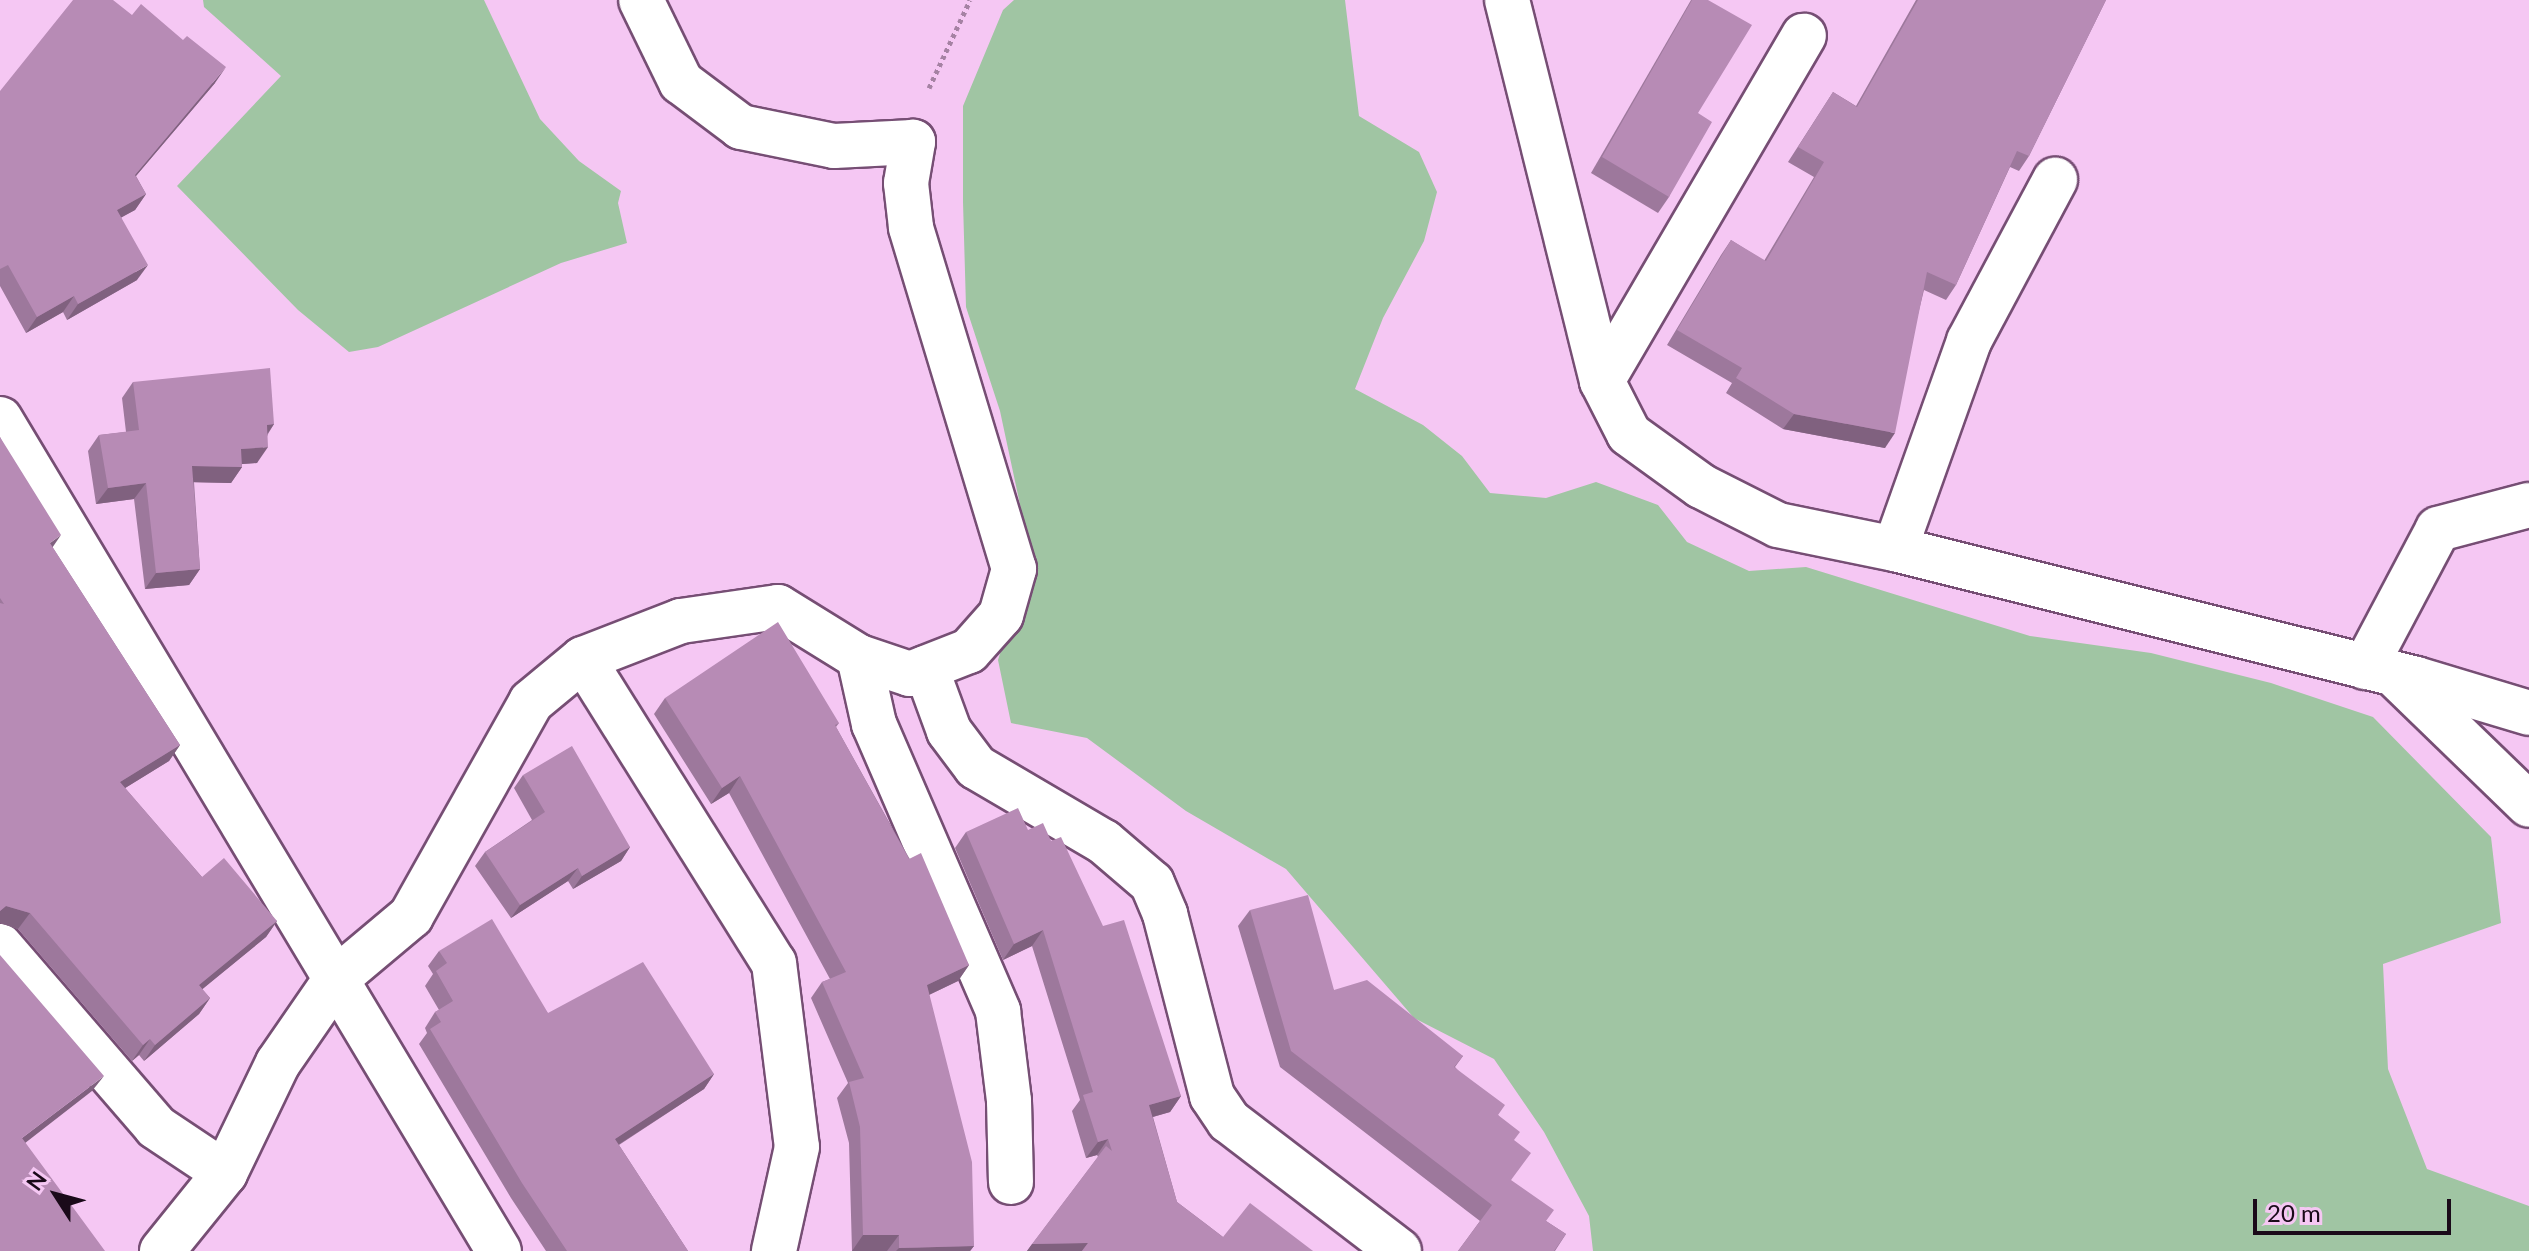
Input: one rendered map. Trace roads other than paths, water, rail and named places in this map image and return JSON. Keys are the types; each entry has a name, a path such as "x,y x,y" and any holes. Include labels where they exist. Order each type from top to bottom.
{"street":[{"path":"162,1251 225,1173 278,1063 336,979 411,916 531,702 583,659 681,621 778,607 859,657 910,674 969,651 1001,615 1014,569 911,227 906,183 913,142 834,146 741,127 681,82 641,0"},
{"path":"1507,0 1602,381 1629,434 1701,486 1778,525 1895,549 2379,670 2529,713"},
{"path":"1602,381 1804,36"},
{"path":"1895,549 1969,341 2055,180"},
{"path":"0,419 499,1251"},
{"path":"2379,670 2438,529 2529,505"},
{"path":"859,657 874,724 998,1011 1011,1182"},
{"path":"583,659 774,963 797,1147 774,1251"},
{"path":"926,668 949,731 976,767 1104,842 1152,883 1165,914 1212,1096 1229,1121 1399,1251"},
{"path":"2379,670 2529,805"},
{"path":"0,946 156,1127 225,1173"}]}
